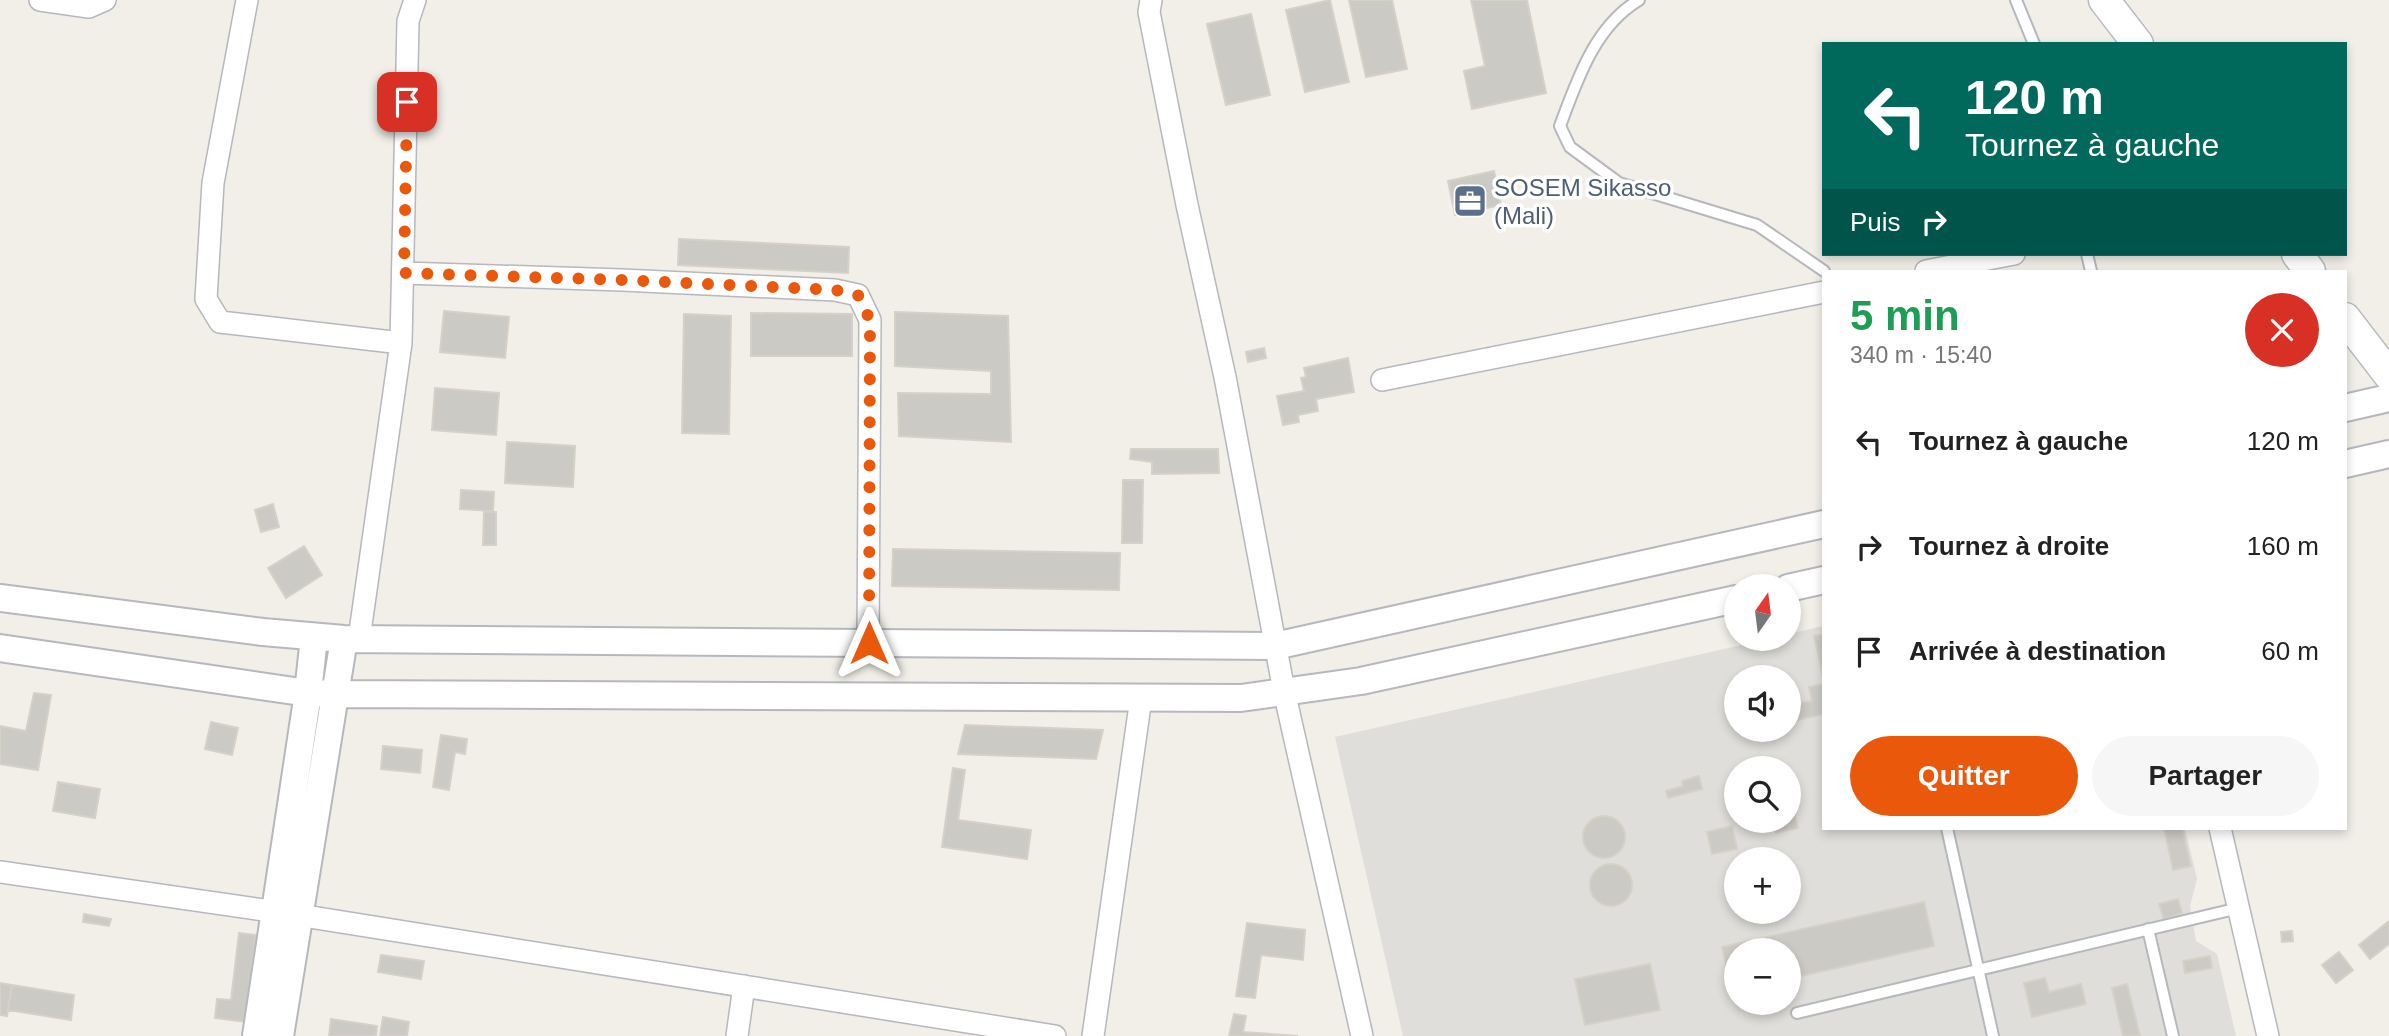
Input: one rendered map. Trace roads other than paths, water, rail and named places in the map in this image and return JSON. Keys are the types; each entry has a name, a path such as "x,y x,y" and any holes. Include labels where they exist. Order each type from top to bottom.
{"main road":[{"path":"2104,0 2136,42"},
{"path":"2299,256 2309,270"},
{"path":"2347,321 2389,375"}],"street":[{"path":"40,0 89,7 105,0"},
{"path":"247,0 213,183 206,299 220,322 401,343"},
{"path":"256,1036 351,639 401,343 408,21 415,0"},
{"path":"1151,0 1149,12 1187,205 1225,377 1284,691 1362,1036"},
{"path":"1931,270 2004,256"},
{"path":"404,273 835,290 858,295 870,320 869,643"},
{"path":"1382,380 1822,292"},
{"path":"2347,408 2389,398"},
{"path":"2347,464 2389,454"},
{"path":"0,598 314,637 351,639 1275,646 1822,524"},
{"path":"1801,585 1822,580"},
{"path":"0,648 336,694 1241,698 1361,681 1724,602"},
{"path":"280,1036 287,914 314,637"},
{"path":"1093,1036 1141,698"},
{"path":"2220,830 2268,1036"},
{"path":"0,872 287,914 1055,1036"},
{"path":"737,1036 744,986"}],"lane":[{"path":"1639,0 1604,30 1576,83 1560,126 1570,147 1619,183 1757,225 1823,270"},
{"path":"2016,0 2033,42"},
{"path":"1947,830 1993,1036"},
{"path":"1801,1012 2239,908"},
{"path":"2148,929 2173,1036"}],"place":[{"name":"SOSEM Sikasso (Mali)","path":"1470,201"}]}
